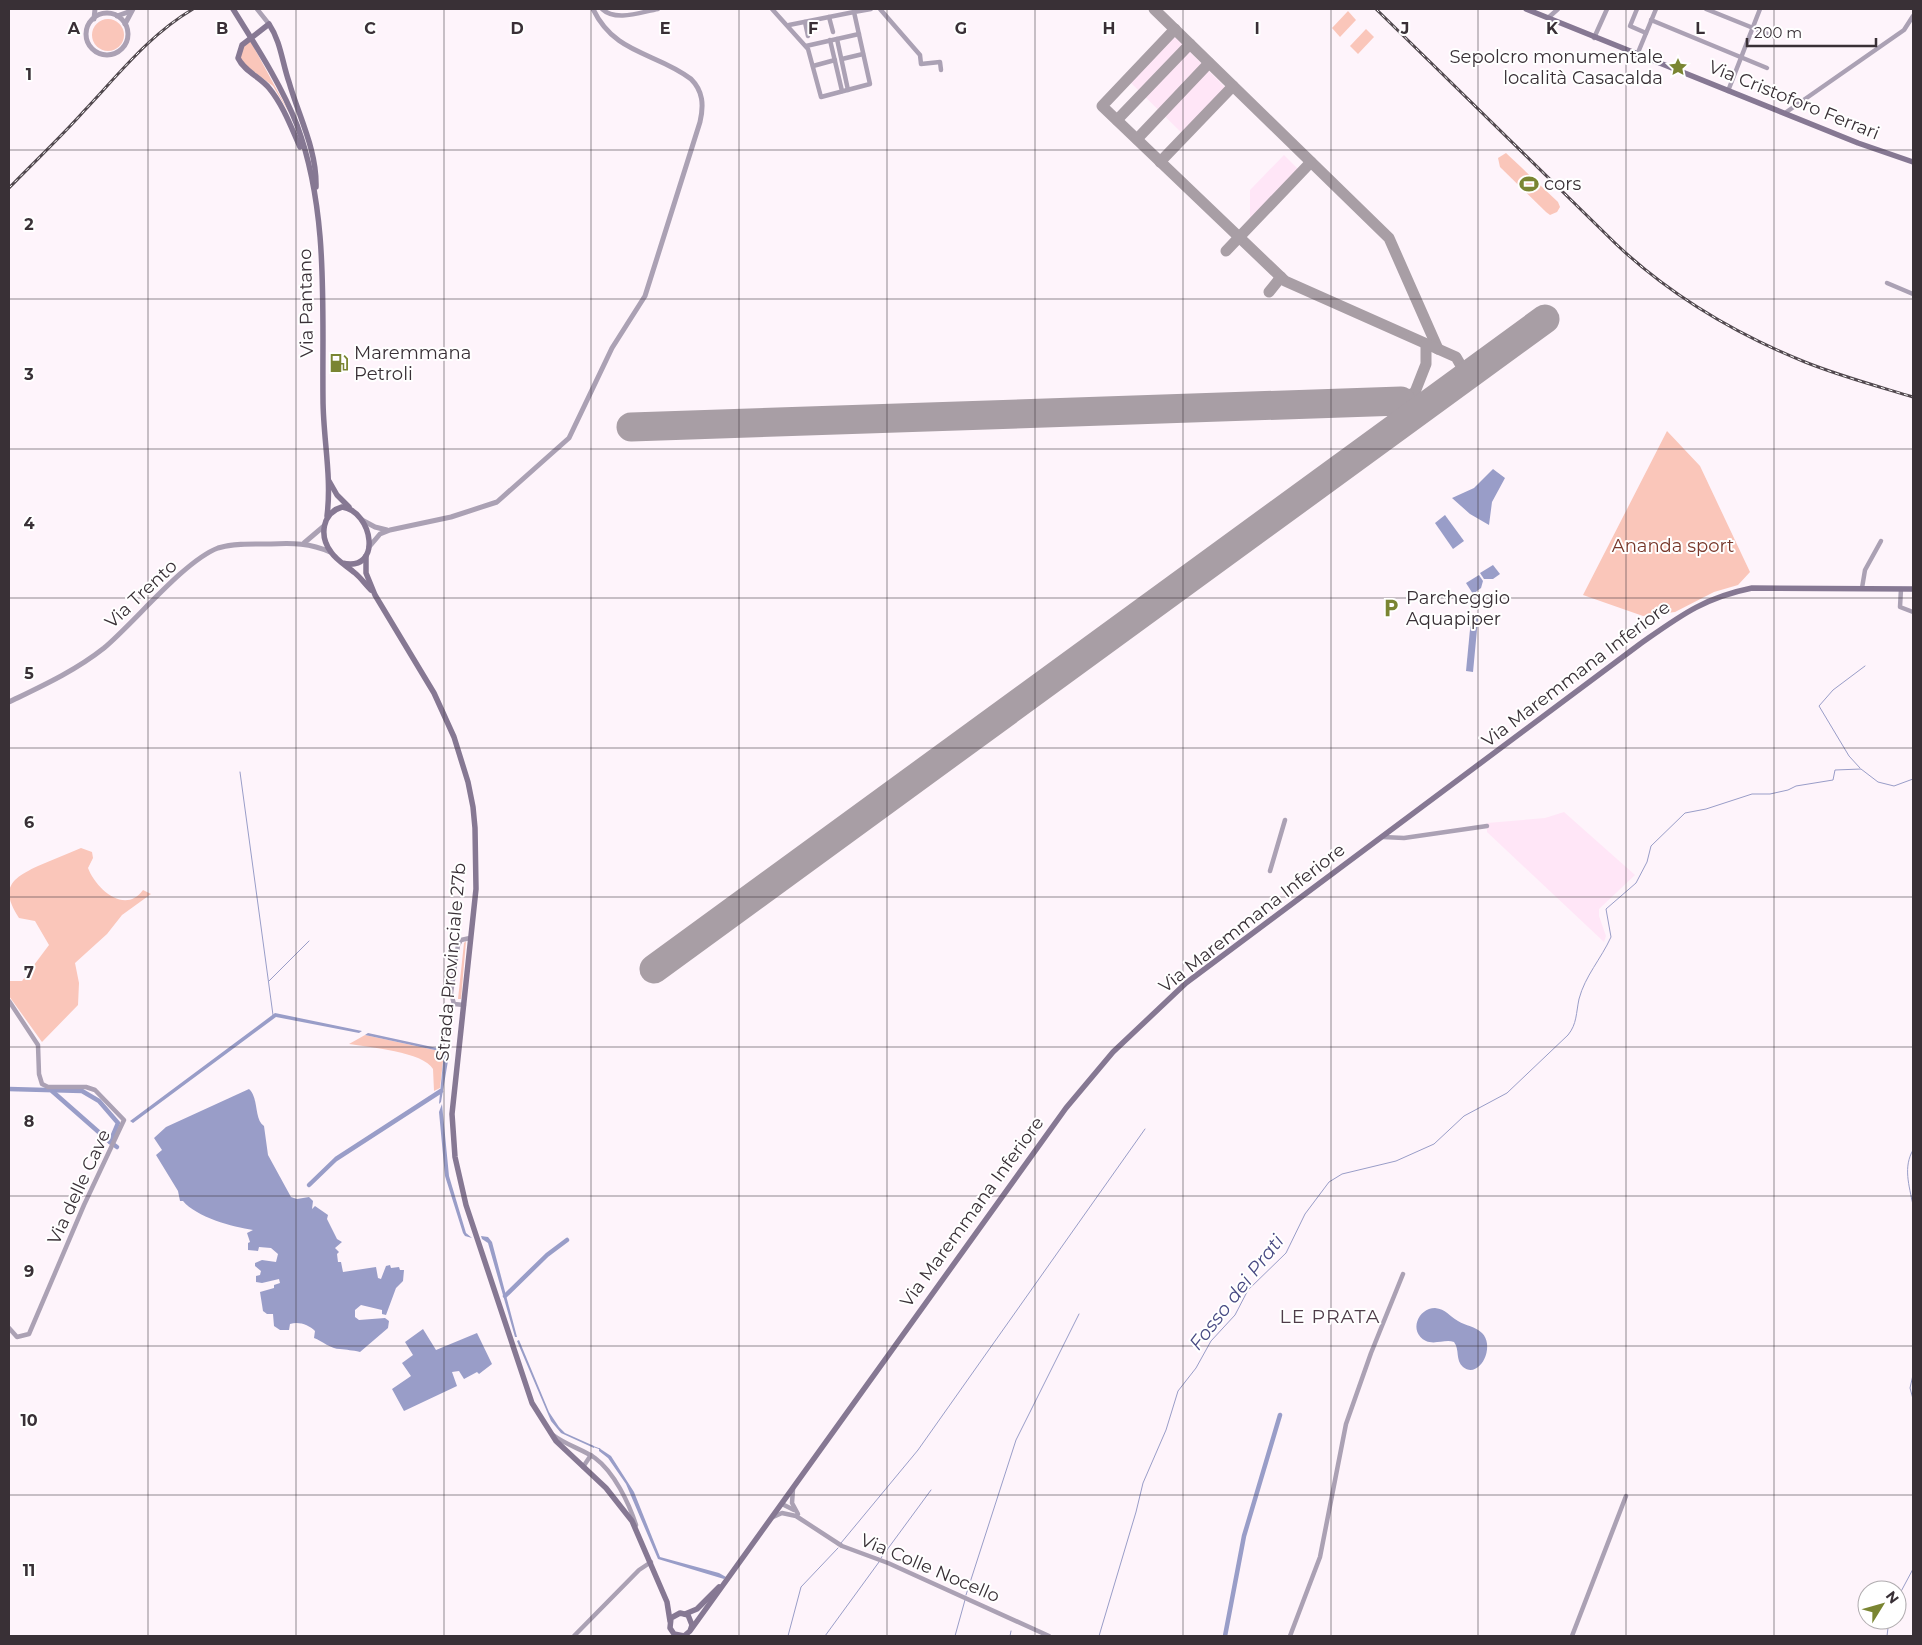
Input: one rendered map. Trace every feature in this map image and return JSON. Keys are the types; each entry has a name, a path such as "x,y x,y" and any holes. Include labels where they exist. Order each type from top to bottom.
{"main road":[{"name":"Via Pantano","path":"233,9 273,77 298,129 316,199 321,249 323,403 328,479 327,516"},
{"name":"Via Cristoforo Ferrari","path":"1526,9 1728,91 1913,162"},
{"path":"308,165 275,95 263,81 242,65 238,58 242,45 269,24 280,44 288,82 311,148 316,175 316,199"},
{"path":"328,479 337,495 362,520 367,531 369,547 366,556 366,573 375,595"},
{"path":"352,511 342,508 327,516 324,526 330,552 357,574 375,595"},
{"path":"342,563 356,563 366,556"},
{"name":"Via Maremmana Inferiore","path":"690,1631 1066,1108 1113,1052 1186,983 1640,644 1692,608 1726,594 1752,588 1913,589"},
{"name":"Strada Provinciale 27b","path":"375,595 434,693 462,760 475,828 476,889 452,1114 455,1157 459,1181 477,1241 525,1387 548,1431"},
{"path":"548,1431 619,1503 639,1535 651,1562 667,1602 670,1624 677,1635 684,1636 690,1631 692,1621 667,1602"},
{"name":"Via Maremmana Inferiore","path":"682,1613 697,1609 714,1591 723,1585"},
{"path":"668,1636 670,1624 674,1616 682,1613"}],"street":[{"path":"117,16 125,24 128,35 125,46 115,54 102,54 92,48 87,38 88,28 94,19 97,9 104,14 117,16 132,10"},
{"path":"257,9 269,24"},
{"path":"369,547 378,536 390,530 451,517 494,504 510,493 553,454 574,431 610,352 647,291 700,122 702,98 695,84 687,76 620,42 601,23 593,9"},
{"path":"602,9 608,13 618,15 658,9"},
{"path":"772,9 789,25 806,46 821,97 870,84 854,12"},
{"path":"789,25 871,9"},
{"path":"880,9 920,56 921,64 940,62 941,70"},
{"path":"1548,18 1558,9"},
{"path":"1594,38 1607,9"},
{"path":"1637,9 1630,26 1646,33"},
{"path":"1637,55 1656,9"},
{"path":"1706,9 1773,36"},
{"path":"1728,91 1760,9"},
{"path":"125,24 132,10"},
{"path":"94,19 104,14"},
{"path":"1785,113 1904,30 1913,16"},
{"path":"829,17 833,32"},
{"path":"1652,20 1767,68"},
{"path":"805,22 808,36"},
{"path":"806,46 859,34"},
{"path":"837,39 848,90"},
{"path":"830,40 842,91"},
{"path":"842,59 863,54"},
{"path":"813,66 835,60"},
{"path":"1887,283 1913,294"},
{"path":"362,520 375,527 390,530"},
{"path":"304,543 324,526"},
{"path":"1862,588 1865,570 1881,541"},
{"name":"Via Trento","path":"9,702 52,682 88,660 119,635 180,576 210,552 222,547 240,544 304,543 330,552"},
{"path":"1901,589 1900,608 1913,612"},
{"path":"1270,871 1285,820"},
{"path":"1382,837 1404,838 1487,826"},
{"path":"464,1005 454,1004 451,999 451,993 458,945 461,940 470,938"},
{"name":"Via delle Cave","path":"9,1001 38,1045 39,1074 42,1084 48,1087 86,1087 95,1090 124,1120 84,1205 28,1334 17,1336 9,1328"},
{"path":"1290,1636 1320,1557 1346,1424 1371,1353 1403,1274"},
{"path":"548,1431 591,1456 602,1465 616,1484 632,1514 639,1535"},
{"path":"583,1467 591,1456"},
{"path":"793,1488 792,1503 797,1515"},
{"path":"1572,1636 1626,1496"},
{"name":"Via Colle Nocello","path":"782,1504 786,1510 797,1515 839,1545 885,1562 1050,1636"},
{"path":"772,1518 782,1513 797,1515"},
{"path":"574,1636 639,1570 651,1562"}],"shaded area":[{"path":"1168,30 1231,93 1187,138 1124,76"},
{"path":"1284,155 1303,174 1256,223 1250,218 1250,190"},
{"path":"1564,812 1635,875 1599,909 1599,916 1606,936 1604,942 1487,832 1487,823 1545,818"}],"green space":[{"path":"1348,11 1356,20 1340,37 1332,28"},
{"path":"108,19 114,20 119,24 123,29 123,41 119,46 114,50 108,51 102,50 97,46 93,41 92,35 93,29 97,24 102,20"},
{"path":"1366,29 1374,37 1358,54 1350,46"},
{"path":"250,40 291,116 273,86 245,65 240,58 242,47"},
{"name":"cors","path":"1506,153 1558,202 1560,207 1557,212 1550,215 1546,212 1500,167 1498,158"},
{"name":"Ananda sport","path":"1667,431 1700,466 1750,572 1738,585 1714,592 1675,612 1643,616 1583,595"},
{"path":"81,848 92,852 93,858 88,868 97,884 104,891 120,900 136,897 143,890 151,894 122,915 107,934 75,963 79,983 78,1005 42,1042 9,996 9,981 22,981 49,945 35,921 19,918 13,908 9,892 15,881 28,871"},
{"path":"466,941 461,999 458,999 464,943"},
{"path":"365,1035 444,1052 440,1088 434,1091 433,1069 428,1063 419,1058 395,1051 349,1044"}],"water":[{"path":"1493,469 1505,478 1492,502 1489,525 1470,514 1452,498 1474,488"},
{"path":"1445,515 1464,541 1453,549 1435,523"},
{"path":"1493,565 1500,574 1493,579 1484,579 1480,573"},
{"path":"1479,575 1483,581 1481,588 1473,594 1466,583"},
{"path":"1475,615 1478,619 1473,672 1466,671 1471,619"},
{"path":"275,1013 362,1031 359,1033 276,1017 133,1123 130,1121"},
{"path":"368,1033 446,1050 449,1055 441,1102 439,1104 444,1052 365,1035"},
{"path":"249,1089 254,1098 259,1119 264,1126 268,1155 291,1197 297,1199 309,1197 313,1201 312,1209 315,1206 328,1215 327,1219 337,1239 342,1242 335,1248 339,1252 337,1254 338,1262 341,1262 343,1272 376,1267 378,1278 381,1279 386,1266 390,1265 391,1268 399,1267 400,1270 404,1270 403,1281 396,1288 386,1315 382,1314 382,1310 361,1305 355,1310 355,1317 359,1320 385,1318 389,1321 388,1328 360,1352 337,1349 314,1338 315,1331 304,1324 290,1324 289,1330 280,1330 274,1326 273,1314 267,1314 263,1311 260,1292 274,1288 274,1285 280,1283 279,1279 262,1283 256,1282 256,1276 260,1275 261,1271 255,1266 255,1263 262,1260 276,1262 278,1254 271,1248 259,1247 258,1251 248,1250 248,1243 250,1242 247,1233 253,1230 215,1220 197,1212 183,1201 180,1201 178,1191 156,1155 162,1150 154,1138 166,1127"},
{"path":"442,1104 449,1176 466,1233 472,1238 465,1236 463,1233 445,1176 439,1112"},
{"path":"481,1236 488,1237 492,1242 517,1337 515,1337 488,1243"},
{"path":"1435,1308 1445,1311 1458,1321 1482,1333 1486,1339 1487,1346 1484,1360 1480,1366 1469,1370 1463,1367 1459,1361 1454,1342 1429,1342 1417,1332 1417,1321 1420,1316 1429,1309"},
{"path":"423,1329 436,1350 477,1333 492,1364 479,1374 477,1372 464,1379 459,1371 452,1372 457,1386 404,1411 392,1389 411,1376 402,1363 413,1355 405,1342"},
{"path":"519,1340 549,1412 559,1427 565,1433 594,1446 594,1448 561,1433 551,1421 517,1341"},
{"path":"599,1448 611,1456 634,1492 660,1557 719,1573 726,1577 724,1579 658,1559 626,1484 608,1458 599,1451"}],"waterway":[{"path":"1860,768 1849,756 1819,706 1833,690 1865,666"},
{"name":"Fosso dei Prati","path":"1099,1636 1143,1483 1166,1430 1178,1391 1196,1368 1211,1341 1235,1315 1248,1290 1286,1253 1305,1214 1329,1182 1342,1174 1396,1161 1434,1144 1464,1116 1507,1093 1568,1035 1575,1022 1579,999 1585,983 1611,937 1606,909 1636,883 1647,862 1651,846 1685,813 1706,809 1752,794 1770,794 1796,786 1833,780 1835,770 1861,769 1878,782 1894,786 1913,779"},
{"path":"240,772 273,1015"},
{"path":"269,981 309,941"},
{"path":"9,1089 82,1091 99,1101 118,1123 110,1142 117,1147"},
{"path":"52,1091 110,1142"},
{"path":"309,1185 336,1159 441,1091"},
{"path":"841,1543 918,1450 1145,1129"},
{"path":"1913,1150 1908,1163 1913,1205"},
{"path":"505,1296 547,1255 567,1240"},
{"path":"966,1595 1016,1440 1079,1314"},
{"path":"1913,1375 1910,1388 1913,1399"},
{"path":"1225,1636 1244,1536 1280,1415"},
{"path":"592,1446 600,1449"},
{"path":"881,1558 931,1490"},
{"path":"788,1636 801,1587 838,1548"},
{"path":"825,1636 879,1562"},
{"path":"1907,1580 1913,1569"},
{"path":"955,1636 965,1600"},
{"path":"1887,1636 1888,1630"},
{"path":"1010,1636 1011,1631"}],"taxiway":[{"path":"1154,9 1389,238 1438,349"},
{"path":"1175,29 1102,106 1285,281 1456,357 1467,376"},
{"path":"1117,120 1190,44"},
{"path":"1137,139 1209,63"},
{"path":"1160,162 1233,86"},
{"path":"1226,251 1311,162"},
{"path":"1269,292 1281,277"},
{"path":"1401,401 1415,392 1426,364 1426,344"}],"runway":[{"path":"654,969 1545,319"},
{"path":"631,427 1401,401"}],"railway":[{"path":"9,188 66,131 148,43 177,19 193,9"},
{"path":"1376,9 1616,244 1637,263 1681,296 1729,326 1779,351 1832,372 1913,397"}],"place":[{"name":"Sepolcro monumentale località Casacalda","path":"1678,67"},
{"name":"cors","path":"1529,184"},
{"name":"Maremmana Petroli","path":"339,363"},
{"name":"Parcheggio Aquapiper","path":"1391,608"}],"district":[{"name":"LE PRATA","path":"1330,1316"}]}
